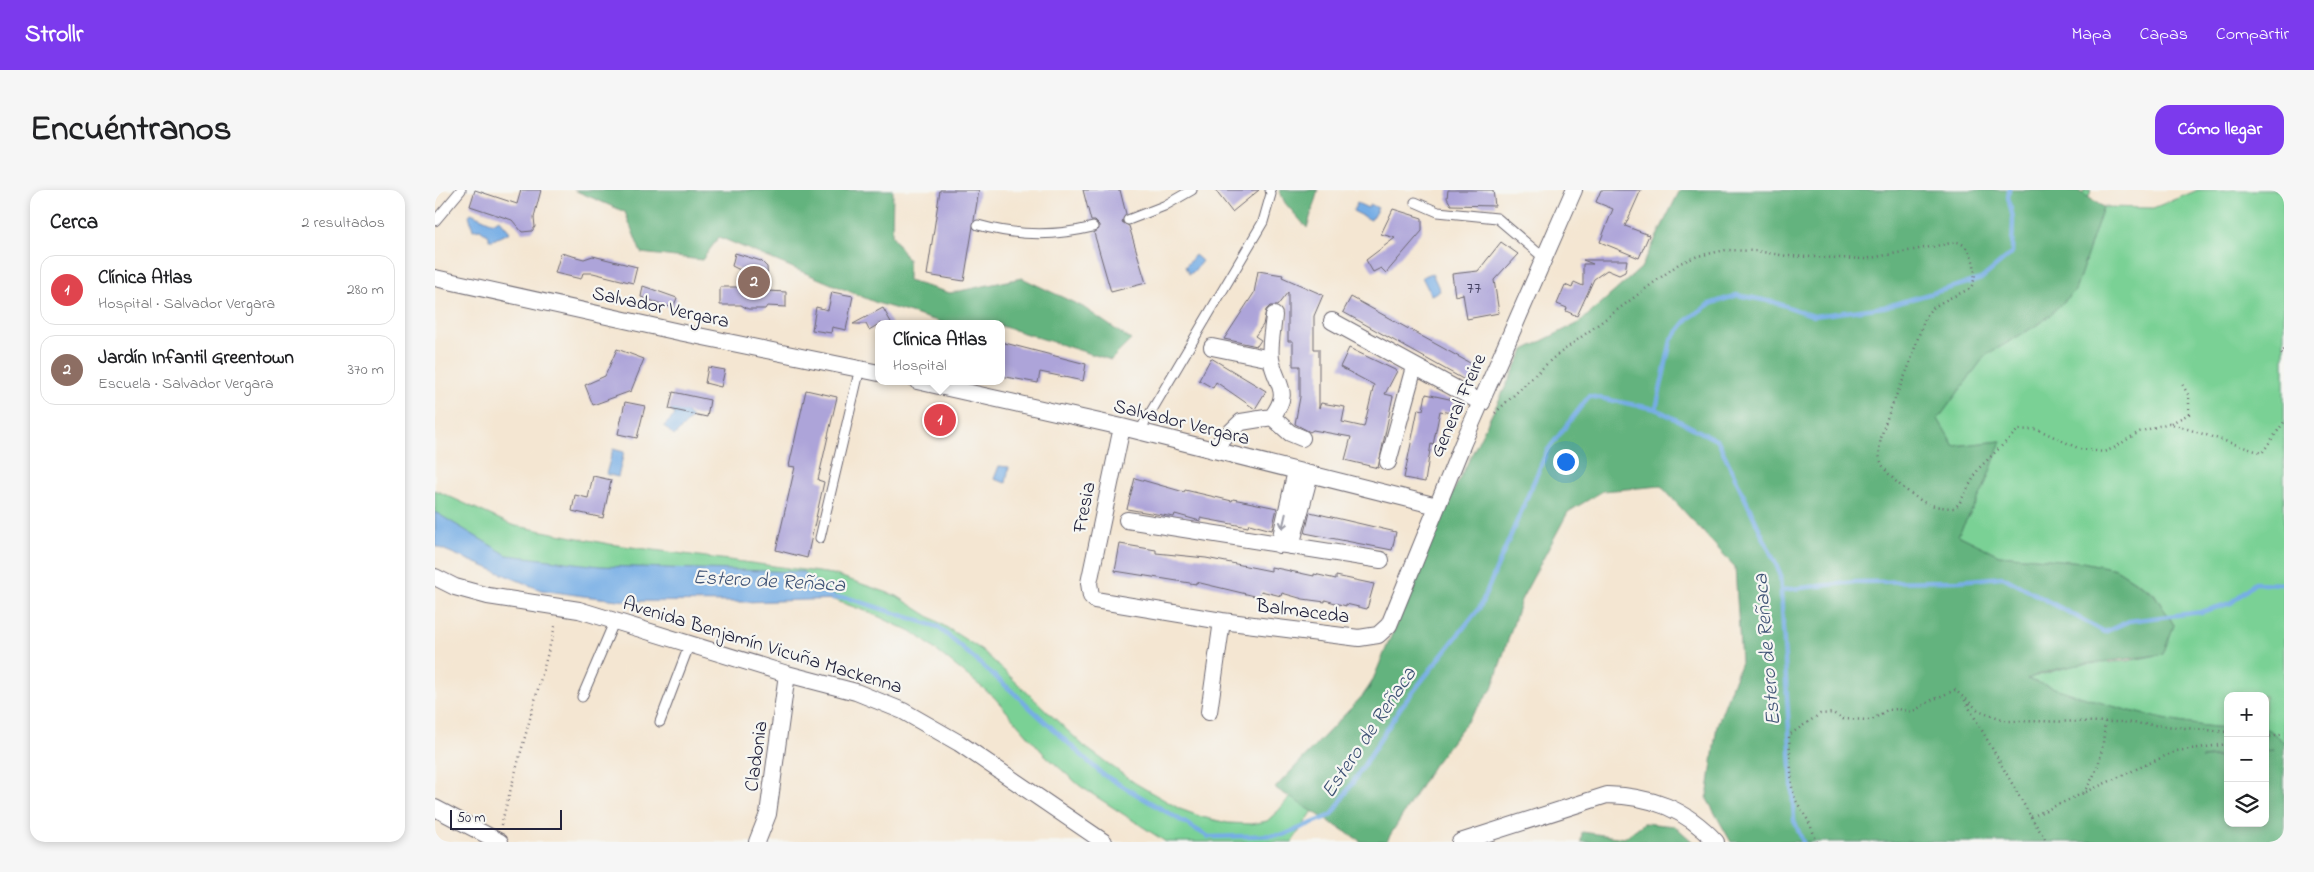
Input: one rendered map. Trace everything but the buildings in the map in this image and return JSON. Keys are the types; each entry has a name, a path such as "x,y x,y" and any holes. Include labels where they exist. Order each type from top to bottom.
{"street":[{"name":"General Freire","path":"1378,635 1389,625 1437,506 1487,410 1544,258 1574,190"},
{"name":"Salvador Vergara","path":"435,278 679,332 875,372"},
{"path":"1272,418 1282,400 1283,388 1271,359 1274,315"},
{"path":"1332,321 1487,410"},
{"path":"1212,348 1271,359"},
{"path":"1388,462 1414,367"},
{"name":"Salvador Vergara","path":"935,385 1122,427 1437,506"},
{"path":"1212,450 1241,422 1272,418 1290,433 1302,438"},
{"name":"Fresia","path":"1091,596 1089,582 1122,427"},
{"path":"1285,546 1303,473"},
{"path":"1127,520 1381,560"},
{"name":"Avenida Benjamín Vicuña Mackenna","path":"435,577 455,586 488,596 561,606 615,620 787,674 856,692 903,710 959,743 1105,842"},
{"name":"Balmaceda","path":"1091,596 1102,602 1222,621 1359,638 1378,635"},
{"path":"1209,712 1222,621"},
{"name":"Cladonia","path":"757,842 768,814 787,674"},
{"path":"1461,842 1607,795 1626,796 1679,810 1700,824 1716,842"},
{"path":"435,808 498,841"}],"lane":[{"path":"435,221 461,190"},
{"path":"1128,220 1164,206 1192,190"},
{"path":"1139,432 1263,222 1271,194 1269,190"},
{"path":"1415,202 1438,212 1497,218 1544,258"},
{"path":"978,225 1015,234 1034,235 1054,235 1093,228"},
{"path":"820,538 860,368"},
{"path":"582,697 615,620"},
{"path":"660,722 690,642"}],"path":[{"path":"1487,410 1681,262 1726,250 1757,251 1787,256 1865,259 1957,242 1963,243 1970,251 1973,276 1971,288 1947,297 1929,312 1883,427 1880,444 1880,461 1898,484 1921,503 1931,507 1954,508 1959,504 1979,468 2018,430 2037,429 2079,449 2104,452 2139,432 2169,423 2189,414 2189,396 2182,384"},
{"path":"2284,350 2281,353 2284,357"},
{"path":"2169,423 2262,453 2284,422"},
{"path":"498,841 561,606"},
{"path":"1817,842 1793,793 1789,735 1820,714 1833,713 1843,719 1872,720 1887,710 1898,709 1912,712 1931,700 1955,690 1978,710 2007,721 2105,722 2224,732"},
{"path":"1963,697 2047,842"},
{"path":"2082,794 2100,764 2103,752 2105,722"},
{"path":"2269,737 2278,737 2284,734"},
{"path":"2031,817 2176,751 2224,745"}],"green space":[{"path":"574,190 893,190 892,235 908,260 908,281 950,293 1022,278 1083,307 1131,340 1111,360 1005,327 1005,320 934,320 877,303 719,237 702,260 641,253 625,212"},
{"path":"1279,190 1318,190 1307,228 1285,203"},
{"path":"1680,190 2077,190 2103,207 2075,291 2042,322 1985,356 1938,419 1954,446 2001,441 1983,490 1958,535 1999,555 2082,562 2116,569 2154,594 2174,625 2163,654 2077,665 2027,679 2126,710 2177,722 2224,728 2224,755 2202,758 2224,757 2224,827 2269,827 2269,751 2273,750 2269,750 2270,730 2284,743 2284,842 1731,842 1707,799 1717,725 1741,662 1735,567 1661,486 1603,491 1568,512 1521,600 1492,689 1433,766 1386,842 1362,842 1275,788 1369,689 1445,508 1524,350 1580,322 1641,268"},
{"path":"2084,190 2091,190 2086,206 2055,244 2043,252 2007,265 1946,298 1906,340 1861,427 1811,467 1770,514 1778,542 1782,572 1796,572 1817,576 1858,591 1882,585 1934,581 1953,577 1974,585 2020,592 2066,604 2163,608 2154,593 2116,569 2082,562 1999,555 1958,535 1983,490 2001,441 1954,446 1938,419 1985,356 2042,322 2075,291 2103,207 2153,208 2198,190 2284,190 2284,743 2269,730 2269,692 2224,692 2224,728 2176,722 2125,710 2026,679 2075,665 2127,661 2163,654 2174,625 2167,613 2131,610 2079,610 2047,606 2025,599 1984,593 1950,582 1894,587 1855,594 1816,580 1783,578 1785,588 1774,632 1779,748 1790,772 1811,842 1796,842 1779,779 1767,747 1763,626 1769,584 1765,554 1756,520 1742,493 1715,421 1680,389 1664,381 1639,379 1609,383 1606,389 1558,426 1518,495 1504,556 1478,601 1420,665 1363,737 1292,842 1166,842 1080,786 1044,754 994,697 917,635 871,613 834,600 792,591 708,587 644,577 569,579 490,565 435,539 435,490 512,525 609,544 833,574 897,596 982,650 1085,747 1135,783 1180,809 1202,817 1228,823 1252,824 1267,821 1279,810 1309,774 1385,663 1445,613 1466,585 1475,554 1487,495 1512,446 1562,387 1600,358 1618,353 1645,352 1667,355 1683,367 1724,413 1751,483 1767,507 1791,479 1858,422 1880,383 1899,337 1943,292 2002,262 2052,241 2078,210"},
{"path":"1644,823 1675,826 1693,842 1581,842 1582,832 1624,838"}],"water":[{"path":"1357,203 1368,208 1370,204 1378,208 1371,220 1353,211"},
{"path":"471,213 493,223 499,219 510,232 489,240 489,236 480,229 473,230 469,215"},
{"path":"1195,255 1202,261 1189,274 1185,267"},
{"path":"1432,273 1440,291 1431,295 1422,277"},
{"path":"677,403 692,418 674,436 664,426 675,415 670,410"},
{"path":"613,449 624,452 618,477 606,474"},
{"path":"999,466 1009,467 1006,483 994,479"},
{"path":"435,512 507,555 600,566 803,572 840,599 743,602 627,601 541,590 435,546"}],"waterway":[{"path":"1656,409 1671,340 1688,319 1710,304 1737,295 1774,302 1814,316 1884,307 1981,279 2012,253 2013,218 2008,197 2009,190"},
{"name":"Estero de Reñaca","path":"833,598 848,598 938,627 1014,693 1102,774 1209,837 1283,835 1332,815 1401,707 1480,607 1547,451 1589,396 1656,409 1718,441 1780,573 1794,820 1803,842"},
{"path":"1782,590 1855,582 1958,581 2003,577 2105,632 2129,621 2201,612 2231,603 2255,583 2284,584"}],"place":[{"name":"Jardín Infantil Greentown","path":"754,282"},
{"name":"Clínica Atlas","path":"940,420"}]}
